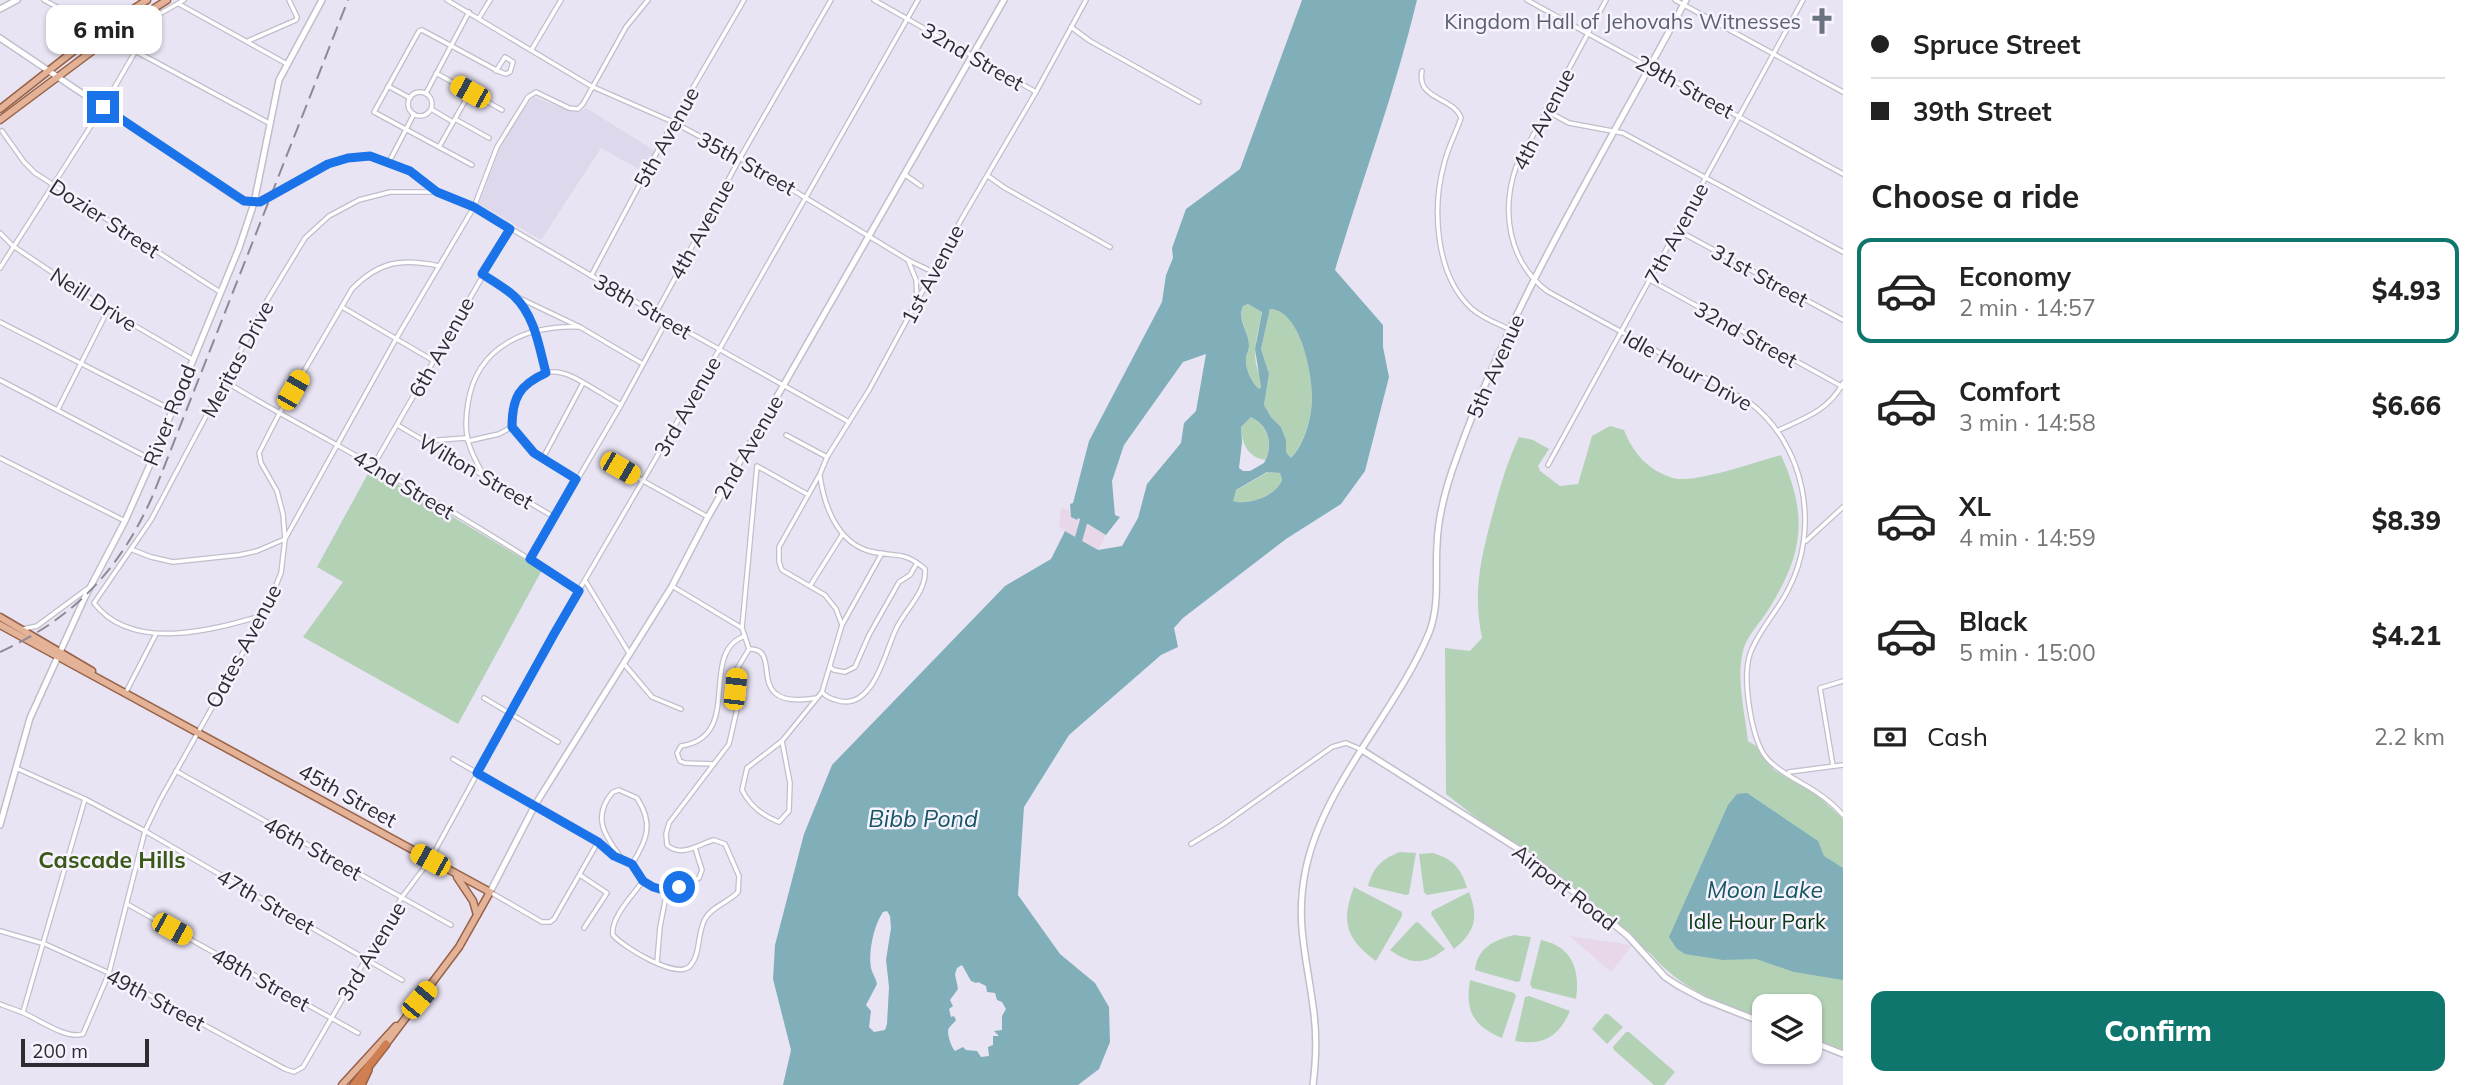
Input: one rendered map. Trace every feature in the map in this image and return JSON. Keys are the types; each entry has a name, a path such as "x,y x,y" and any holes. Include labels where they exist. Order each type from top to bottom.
{"highway":[{"path":"354,1085 386,1044"},
{"path":"361,1085 370,1066 386,1044"}],"main road":[{"path":"0,109 94,35 147,0"},
{"path":"0,120 118,31 167,0"},
{"name":"45th Street","path":"0,617 59,654"},
{"name":"45th Street","path":"0,625 59,654 490,892"},
{"path":"456,875 473,901 477,915"},
{"path":"460,882 482,906"},
{"path":"386,1044 458,947 490,892"},
{"path":"342,1085 378,1043 407,1015"}],"street":[{"path":"0,9 17,0"},
{"path":"44,0 86,23"},
{"path":"0,268 103,107 156,16 184,0"},
{"path":"248,41 297,19 289,0"},
{"name":"River Road","path":"0,825 30,718 91,586 125,521 239,248 254,203 279,80 322,0"},
{"name":"35th Street","path":"447,0 592,86 674,122 740,158 908,260 933,272"},
{"path":"479,18 490,0"},
{"path":"531,50 561,0"},
{"path":"474,207 498,146 528,97 536,92 569,108 578,108 626,27 648,0"},
{"name":"5th Avenue","path":"591,276 744,0"},
{"name":"4th Avenue","path":"656,313 740,158 831,0"},
{"name":"32nd Street","path":"874,0 1036,92"},
{"name":"3rd Avenue","path":"305,1064 365,957 402,897 430,860 554,634 918,0"},
{"name":"2nd Avenue","path":"490,892 535,805 672,586 708,517 1004,0"},
{"name":"1st Avenue","path":"810,586 782,570 779,547 827,457 849,423 1086,0"},
{"name":"29th Street","path":"1527,0 1843,174"},
{"name":"4th Avenue","path":"1534,281 1512,242 1508,197 1516,167 1606,0"},
{"path":"1675,0 1685,2 1843,92"},
{"name":"7th Avenue","path":"1548,466 1803,0"},
{"name":"5th Avenue","path":"1313,1085 1316,1045 1314,1015 1300,926 1306,866 1315,838 1327,811 1416,660 1429,632 1436,603 1438,534 1448,485 1478,400 1534,281 1685,2"},
{"path":"178,3 287,64"},
{"path":"426,93 469,12"},
{"path":"1072,27 1090,41 1199,102"},
{"path":"472,165 374,112 419,31 422,30 496,71 506,74 512,69 513,62 505,57 496,71"},
{"path":"0,38 236,197 254,203 328,164 348,158 370,156 410,171 437,192"},
{"path":"137,52 269,123"},
{"path":"501,63 512,69"},
{"path":"1422,71 1421,82 1426,90 1449,104 1460,113 1461,118 1447,150 1439,187 1438,225 1453,284 1466,303 1483,318 1510,330"},
{"path":"436,73 502,110"},
{"path":"388,86 410,98"},
{"path":"439,147 470,92"},
{"path":"415,93 426,93 432,99 431,109 424,115 414,114 408,106 410,98 415,93"},
{"path":"431,109 489,138"},
{"path":"1545,110 1569,123 1616,131 1843,252"},
{"path":"389,162 414,114"},
{"name":"Dozier Street","path":"2,131 24,162 52,184 220,292"},
{"path":"904,174 921,186"},
{"path":"988,176 1110,247"},
{"name":"Meritas Drive","path":"156,634 137,631 120,624 102,613 94,603 133,550 151,520 291,259 305,238 329,216 359,200 390,192 437,192"},
{"name":"38th Street","path":"437,192 474,207 849,423"},
{"name":"Oates Avenue","path":"23,1012 39,1022 71,1035 83,1034 87,1027 109,974 145,831 264,615 281,573 285,539 396,338 474,207"},
{"name":"6th Avenue","path":"373,466 510,229"},
{"name":"31st Street","path":"1677,230 1843,320"},
{"name":"Neill Drive","path":"0,233 13,246 108,310 192,359"},
{"path":"908,260 916,281 918,301"},
{"path":"133,550 173,562 239,555 257,551 285,539 283,514 277,491 261,463 259,453 279,414 352,289 365,276 400,261 439,267"},
{"path":"482,274 513,295 580,327 643,365"},
{"name":"32nd Street","path":"1650,280 1842,385"},
{"name":"Idle Hour Drive","path":"1534,281 1553,295 1749,402 1779,430 1801,484 1805,542 1791,584 1755,641 1748,666 1749,696 1758,741 1764,755 1775,766 1820,794 1843,815"},
{"path":"513,295 535,330 546,373"},
{"path":"341,307 434,361"},
{"path":"58,410 108,310"},
{"path":"530,559 621,405 667,320"},
{"path":"0,322 172,410"},
{"path":"483,475 468,440 466,416 470,387 481,368 494,352 535,330 580,327"},
{"path":"576,479 534,453 512,427 514,404 522,388 530,380 546,373 559,373 583,383 621,405"},
{"path":"0,380 152,460"},
{"name":"42nd Street","path":"226,382 373,466 579,591"},
{"path":"543,458 583,383"},
{"path":"1779,430 1821,410 1833,399 1842,385"},
{"name":"Wilton Street","path":"398,426 554,517"},
{"path":"425,441 468,440 499,434 512,427"},
{"path":"786,435 827,457"},
{"path":"0,458 125,521"},
{"path":"750,649 742,628 757,466 807,494"},
{"path":"620,468 708,517"},
{"path":"820,474 825,500 842,535 868,551 902,554 925,569 922,590 908,607 895,631 874,681 862,695 845,703 822,692"},
{"path":"1805,542 1843,507"},
{"path":"842,535 810,586 825,595 836,609 842,625"},
{"path":"782,741 789,774 789,811 779,822 747,801 742,790 747,768 782,741 822,692 842,625 882,553"},
{"path":"830,667 845,672 855,667 869,635 899,582 910,575 917,563"},
{"path":"585,581 630,655"},
{"path":"23,629 37,626 91,586"},
{"path":"672,586 742,628"},
{"path":"125,692 156,634 198,630 264,615"},
{"path":"714,764 685,763 680,761 677,752 681,746 700,741 710,730 719,702 720,676 729,646 734,640 745,636"},
{"path":"750,649 756,649 764,655 767,661 767,683 775,693 798,701 817,698"},
{"path":"643,881 618,917 612,930 616,939 669,969 681,970 689,967 705,918 738,892 738,876 725,844 714,840 695,848 676,851 670,848 666,841 669,823 729,744 737,709 737,669 750,649"},
{"path":"625,665 652,697 681,709"},
{"path":"1833,766 1820,688 1843,681"},
{"path":"484,698 558,742"},
{"path":"1191,844 1332,747 1346,743 1362,750"},
{"name":"Airport Road","path":"1362,750 1531,857 1628,936 1665,977 1703,999 1752,1018"},
{"path":"453,759 598,842 614,856 632,864 643,881 653,887 667,891 699,878 702,870 695,848"},
{"path":"1787,772 1843,765"},
{"name":"47th Street","path":"16,768 85,799 145,831 402,980"},
{"name":"46th Street","path":"176,771 451,925"},
{"path":"621,858 605,836 602,825 605,803 613,792 620,790 637,798 646,820 645,841 632,864"},
{"path":"0,1004 23,1012 85,799"},
{"path":"584,928 607,893 580,875 598,842"},
{"name":"45th Street","path":"490,892 547,923 554,919 580,875"},
{"path":"657,963 667,891"},
{"name":"48th Street","path":"127,904 358,1033"},
{"name":"49th Street","path":"0,932 44,944 109,974 285,1069 294,1072 305,1064"},
{"path":"1822,1046 1843,1054"}],"shaded area":[{"path":"534,97 573,112 586,108 655,151 644,172 601,148 541,240 479,204 500,148 522,110"},
{"path":"1061,508 1069,510 1071,517 1076,520 1078,518 1106,535 1098,550 1059,527"},
{"path":"1570,936 1632,945 1611,972"}],"green space":[{"path":"1248,304 1262,311 1255,350 1261,384 1259,389 1246,366 1249,346 1242,312 1243,306"},
{"path":"1270,309 1280,312 1296,331 1310,373 1312,405 1309,422 1300,445 1291,458 1286,452 1286,440 1281,427 1264,405 1269,374 1261,349"},
{"path":"1251,417 1265,430 1269,441 1265,460 1254,456 1244,444 1241,427"},
{"name":"Idle Hour Park","path":"1610,426 1624,430 1632,446 1649,466 1673,478 1711,475 1781,455 1790,477 1798,517 1795,553 1780,590 1745,646 1740,673 1742,696 1748,741 1756,746 1774,770 1818,796 1843,819 1843,1050 1822,1042 1822,994 1752,994 1752,1015 1703,994 1675,977 1651,954 1446,794 1445,648 1470,651 1482,638 1478,607 1481,564 1497,499 1514,447 1519,437 1533,440 1549,449 1538,466 1540,471 1560,486 1578,484 1592,436"},
{"path":"371,468 542,570 458,724 303,637 343,582 317,567"},
{"path":"1268,472 1280,473 1282,480 1274,491 1253,501 1232,501 1235,491"},
{"path":"1400,852 1416,853 1409,894 1368,886 1379,864"},
{"path":"1433,853 1455,865 1467,888 1427,895 1424,892 1419,854"},
{"path":"1354,887 1402,912 1376,961 1358,945 1348,928 1348,909"},
{"path":"1469,892 1474,909 1473,924 1467,937 1454,949 1431,914"},
{"path":"1416,922 1445,949 1431,958 1418,961 1404,958 1390,950"},
{"path":"1514,935 1531,937 1520,981 1475,970 1479,956 1488,946"},
{"path":"1541,940 1561,948 1572,961 1577,979 1576,999 1532,988 1530,984"},
{"path":"1470,980 1514,993 1516,996 1502,1038 1484,1028 1473,1016 1469,1000"},
{"path":"1529,996 1570,1011 1561,1027 1548,1038 1533,1042 1515,1041 1525,997"},
{"path":"1605,1014 1623,1027 1607,1044 1592,1029"},
{"path":"1626,1032 1675,1072 1664,1085 1654,1085 1614,1050 1613,1047"}],"water":[{"name":"Bibb Pond","path":"1302,0 1417,0 1389,102 1335,270 1383,325 1383,347 1389,377 1365,471 1341,504 1286,539 1183,618 1174,628 1178,647 1161,655 1069,735 1024,807 1018,895 1060,954 1095,983 1109,1007 1110,1042 1099,1069 1078,1085 783,1085 791,1050 773,979 775,945 804,834 832,765 1005,586 1051,559 1065,531 1098,550 1122,546 1138,518 1147,484 1181,443 1184,423 1196,411 1206,354 1183,362 1124,445 1112,481 1115,515 1120,517 1106,535 1078,518 1077,520 1071,517 1070,504 1073,503 1089,441 1162,302 1166,275 1173,258 1172,248 1186,209 1240,169","holes":["1248,304 1262,312 1255,349 1261,387 1259,389 1246,366 1249,346 1241,317 1243,306","1270,309 1280,312 1296,331 1310,373 1311,413 1304,437 1291,458 1286,452 1286,440 1281,427 1264,405 1269,374 1261,349","1251,417 1262,425 1268,437 1269,449 1264,463 1250,471 1239,468 1241,427","1267,472 1280,473 1282,480 1279,486 1254,501 1233,501 1236,490","887,911 890,916 886,960 889,987 887,1024 885,1030 874,1032 869,1027 871,1011 866,1005 877,984 871,968 870,954 874,931 880,917","962,965 971,981 986,986 987,992 995,993 997,1000 1002,1002 1006,1009 1002,1016 1002,1030 994,1031 999,1036 993,1036 993,1045 988,1047 989,1056 981,1057 977,1051 963,1047 955,1051 951,1043 948,1030 956,1020 954,1016 951,1017 949,1009 953,1006 950,1000 958,989 955,974 957,968"]},
{"name":"Moon Lake","path":"1747,793 1818,841 1824,856 1843,868 1843,980 1794,972 1756,959 1723,960 1685,954 1677,949 1669,937 1728,805 1737,794"}],"waterway":[{"path":"1076,548 1086,513"}],"railway":[{"path":"0,652 50,624 92,589 110,569 140,522 348,0"}],"place":[{"name":"Kingdom Hall of Jehovahs Witnesses","path":"1822,21"}],"district":[{"name":"Cascade Hills","path":"112,859"}],"route":[{"path":"103,107 244,201 260,202 328,164 358,156 370,156 410,171 437,192 474,207 510,229 482,274 522,304 535,330 546,373 530,380 522,388 514,404 512,427 534,453 576,479 530,559 579,591 477,773 598,842 614,856 632,864 643,881 653,887 667,891 679,887"}]}
